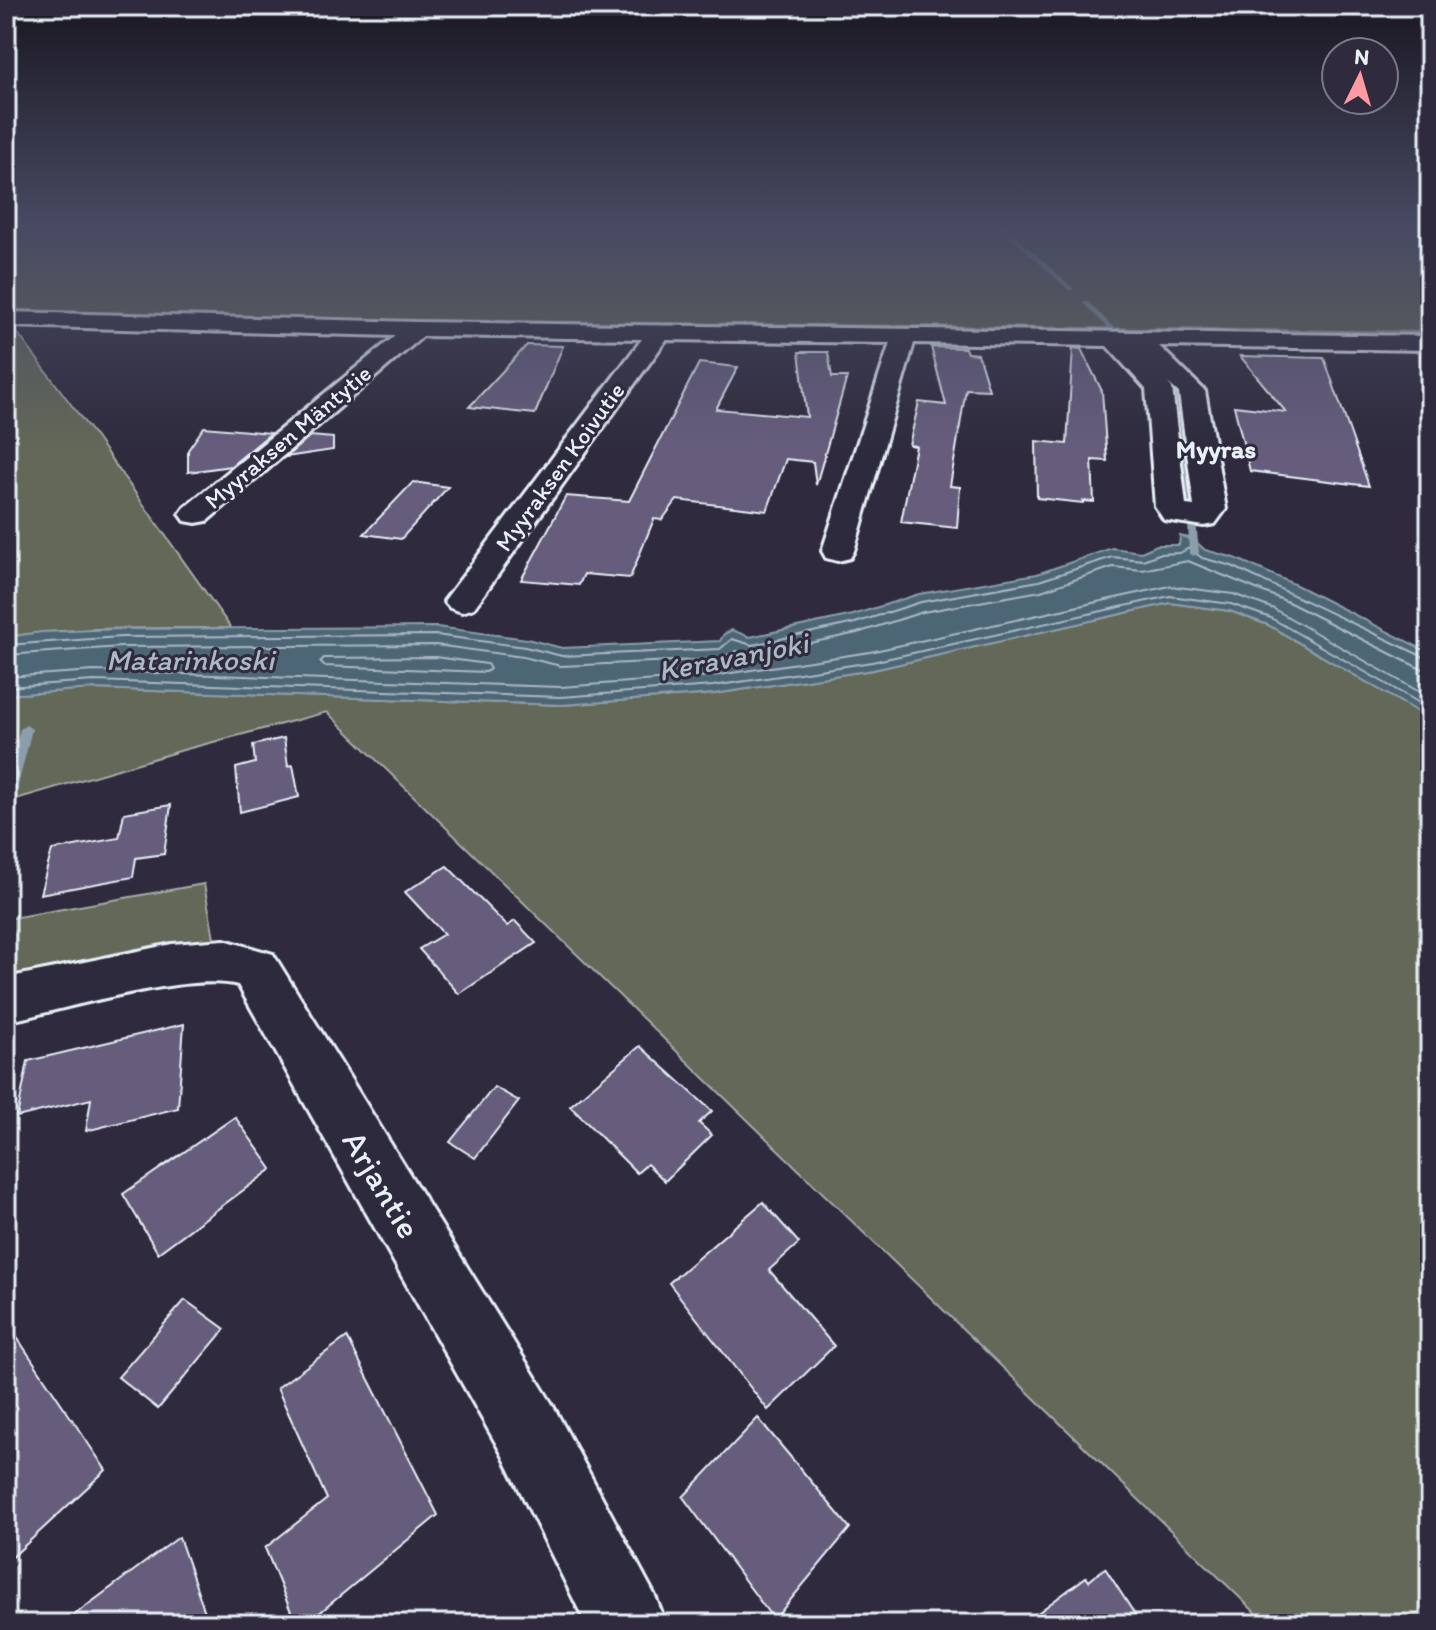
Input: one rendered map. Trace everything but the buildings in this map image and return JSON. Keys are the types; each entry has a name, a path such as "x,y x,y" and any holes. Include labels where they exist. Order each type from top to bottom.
{"street":[{"path":"6,319 417,329 1430,343"},
{"name":"Myyraksen Mäntytie","path":"196,514 417,329"},
{"name":"Myyraksen Koivutie","path":"462,601 659,333"},
{"path":"838,551 904,336"},
{"path":"1126,339 1192,391 1210,509 1204,517 1175,513 1171,506 1159,388 1126,339"},
{"name":"Arjantie","path":"6,1000 172,965 224,961 255,969 527,1429 627,1624"}],"green space":[{"path":"6,301 1430,301 1430,332 40,316 6,313"},
{"path":"6,323 10,323 97,439 231,628 90,629 6,637"},
{"path":"1170,603 1230,611 1268,625 1430,719 1430,1624 1267,1624 327,712 6,802 6,695 93,689 562,705 714,694 873,670"},
{"path":"204,884 215,943 6,983 6,919"}],"water":[{"path":"1180,536 1193,539 1205,550 1235,558 1296,585 1430,653 1430,719 1268,625 1230,611 1170,603 873,670 714,694 562,705 93,689 6,695 6,637 42,632 437,627 527,639 562,648 720,641 724,634 732,630 750,637 853,615 919,594 1037,574 1112,548 1141,552 1157,545 1179,545"}],"waterway":[{"path":"1086,303 1115,332"},
{"path":"1164,380 1174,395 1190,507"},
{"path":"1192,520 1194,553"},
{"path":"8,802 26,729"}],"district":[{"name":"Myyras","path":"1216,449"}],"water label":[{"name":"Keravanjoki","path":"733,657"},
{"name":"Matarinkoski","path":"190,660"}]}
